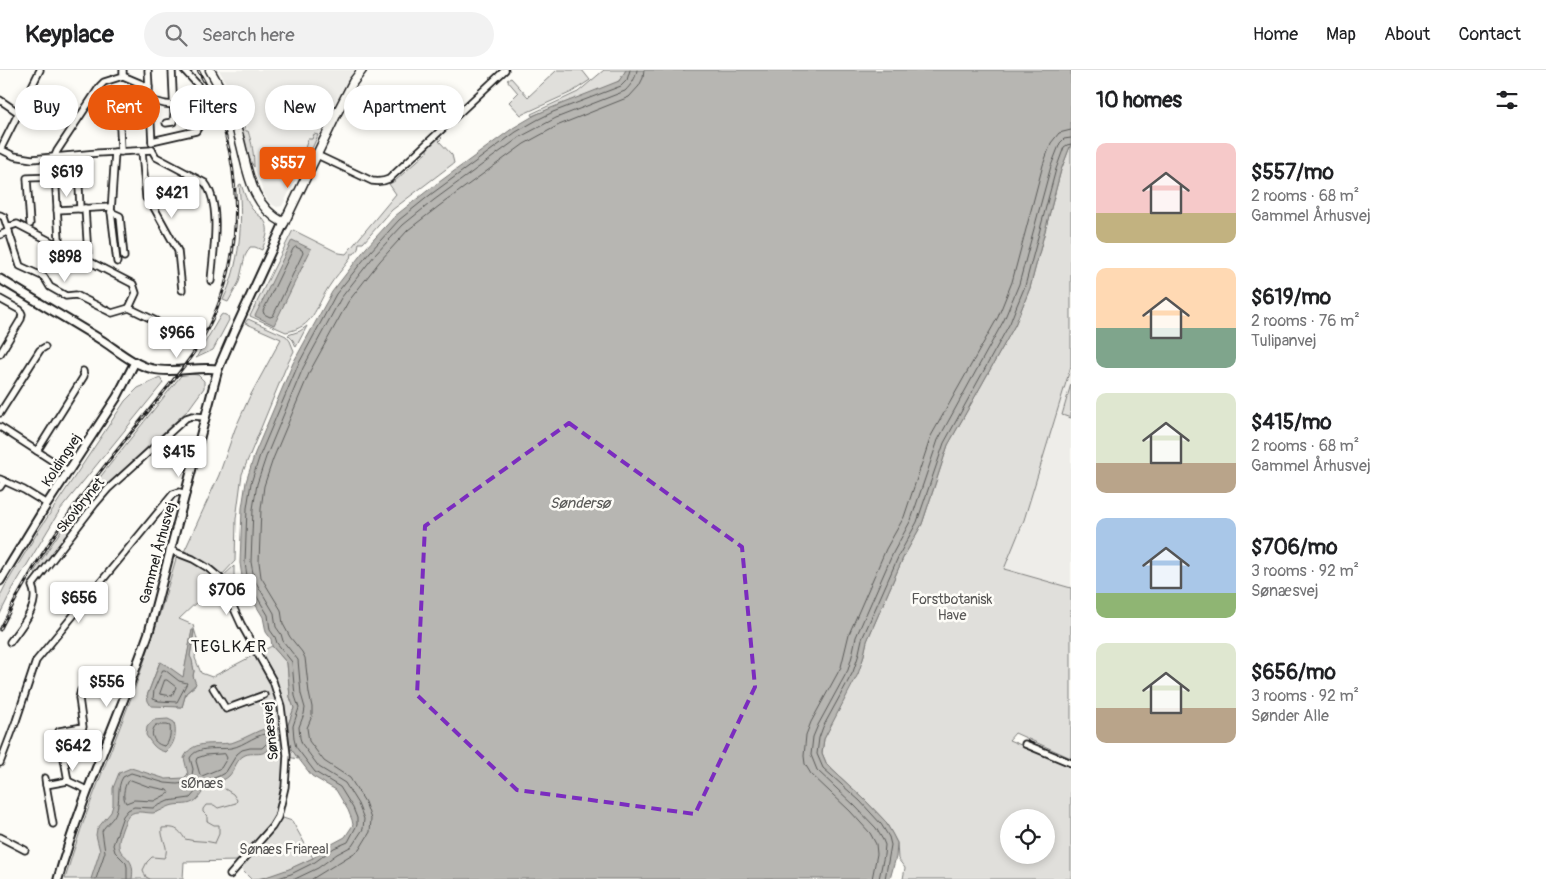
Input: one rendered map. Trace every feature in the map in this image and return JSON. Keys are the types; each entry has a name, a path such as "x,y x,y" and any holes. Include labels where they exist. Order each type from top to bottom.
{"main road":[{"path":"210,70 230,108 257,198 275,218 284,222"},
{"name":"Gammel Århusvej","path":"284,222 344,99 362,70"}],"street":[{"path":"33,85 40,70"},
{"path":"148,70 149,85"},
{"path":"172,70 173,85"},
{"path":"152,141 196,131 202,123 200,93 197,84 184,70"},
{"path":"317,155 372,181 379,182 390,179 505,70"},
{"path":"59,239 54,158 57,151 104,82 123,73 145,85"},
{"path":"0,100 15,110"},
{"path":"15,119 2,140 0,150 26,159 152,150"},
{"path":"166,123 170,122"},
{"path":"117,262 111,209 118,152 118,130"},
{"path":"151,130 152,150 156,157 205,183 212,196 214,224 211,281"},
{"path":"142,151 146,198 152,204 178,252 182,290"},
{"path":"78,163 88,255"},
{"path":"30,224 27,178 56,177"},
{"path":"57,210 83,208 111,209 120,216 124,257"},
{"path":"0,215 4,217 20,266 44,277 50,287 66,296 76,295 112,313 129,308 156,321"},
{"name":"Gammel Århusvej","path":"58,879 87,790 143,648 186,494 218,369 284,222"},
{"path":"0,235 16,224 133,284 136,293 129,308"},
{"path":"0,279 135,362 153,369 164,370 207,367 218,369"},
{"path":"0,299 20,310 22,314 21,319 0,354"},
{"path":"0,414 40,350 45,347"},
{"name":"Koldingvej","path":"0,581 3,569 118,397 135,362"},
{"path":"37,451 84,376 83,370"},
{"name":"Skovbrynet","path":"10,642 24,624 33,606 35,592 32,586 108,489 186,418 192,416 205,417"},
{"path":"0,427 68,471"},
{"path":"0,487 2,480 24,490 47,504"},
{"path":"0,763 36,660 173,494 179,492 186,494"},
{"name":"Sønæsvej","path":"170,550 193,559 220,578 242,624 269,672 282,706 287,755 283,797 278,817 272,827 230,875"},
{"path":"213,688 226,710 264,695"},
{"path":"68,781 59,731 83,728 79,698 81,690"},
{"path":"1025,744 1071,763"},
{"path":"45,778 53,824"},
{"path":"46,786 68,781 87,790"},
{"path":"0,837 25,850"}],"highlighted area":[{"path":"569,423 742,547 755,687 695,814 517,790 417,695 425,526"}],"shaded area":[{"path":"219,70 354,70 334,104 334,85 265,85 265,130 321,130 282,206 277,207 269,202 254,167 252,141 248,130 255,130 255,85 227,85"},
{"path":"1071,366 1071,588 1004,569 1024,520"}],"green space":[{"path":"557,70 582,70 590,80 572,92 521,115 509,102 518,93 507,80 511,78 528,97"},
{"path":"604,70 626,70 622,78 615,84 532,116 531,114 578,92"},
{"path":"242,130 248,131 251,140 254,167 249,157 244,144"},
{"path":"314,134 318,135 310,153 304,151 308,139 312,139"},
{"path":"439,135 442,138 439,141 452,155 454,163 392,210 363,243 359,243 358,249 354,254 351,254 350,259 330,284 313,316 303,326 286,332 250,316 293,230 339,253 346,254 396,194 389,184 395,181 427,152 427,147"},
{"name":"Forstbotanisk Have","path":"1071,144 1071,366 1024,520 1004,569 1071,588 1071,758 1015,733 1009,740 1071,766 1071,879 903,879 905,868 898,859 897,843 885,821 827,765 822,753 824,739 863,659 867,641 903,558 922,524 948,445 1015,325 1030,288 1061,170"},
{"path":"241,184 250,206 264,221 267,233 262,250 250,247 245,256 239,282 228,302 223,300 237,258 241,214 239,185"},
{"path":"221,315 228,316 229,320 213,350 196,358"},
{"path":"248,319 286,336 294,351 242,474 236,519 235,561 221,576 209,566 184,552 219,475 235,429 249,398 281,339 245,323"},
{"path":"307,326 296,347 288,335 300,331"},
{"path":"183,373 198,375 204,381 204,388 188,410 105,486 39,573 34,572 68,520"},
{"path":"160,378 163,383 60,510 13,588 0,614 0,596 5,586 39,530 125,401 138,388"},
{"path":"1071,384 1071,418 1062,415"},
{"name":"sØnæs","path":"177,555 181,555 209,570 219,581 179,619 193,625 197,639 195,658 201,673 212,677 256,654 261,659 279,699 285,753 285,777 276,818 240,861 184,862 183,879 65,879 90,805 143,666","holes":["192,631 194,632 190,656 195,686 186,693 182,707 151,705 147,696 159,664 161,662 183,678"]},
{"path":"234,566 234,603 222,577"},
{"path":"272,646 287,663 290,697 294,708 288,725 289,740 298,759 288,757 282,699 260,652"},
{"name":"Sønæs Friareal","path":"280,817 292,821 313,858 275,875 251,879 240,868"}],"water":[{"name":"Søndersø","path":"626,70 1071,70 1071,144 1061,170 1030,288 1015,325 948,445 922,524 903,558 867,641 858,674 824,739 822,753 827,765 885,821 897,843 896,857 890,879 260,879 313,858 345,837 353,825 348,810 336,790 312,776 291,749 288,725 294,708 290,697 287,663 272,646 271,639 266,632 263,617 243,584 240,563 242,508 246,482 255,453 293,363 332,292 366,248 395,216 513,128 535,115 619,81"},
{"path":"292,240 311,249 274,325 255,316"},
{"path":"192,630 194,630 190,656 196,684 186,693 182,707 151,706 147,696 160,662 183,677"},
{"path":"168,719 174,722 175,734 173,742 166,752 156,748 146,735 147,727 153,720"},
{"path":"267,728 281,730 281,739 264,752 248,754 242,757 229,776 208,786 195,801 188,804 170,806 153,813 138,812 128,816 121,833 119,846 132,865 132,879 91,879 100,851 96,835 97,829 111,812 113,788 119,773 131,768 166,779 184,778 188,774 184,758 193,747 234,742"},
{"path":"94,733 95,735 88,754 86,736 87,734"}],"waterway":[{"path":"150,879 146,877 143,870 147,862 152,857 164,858 166,854 162,828 176,829 185,839 215,843 219,834 219,825 214,825 207,821 207,816 203,809 206,805 214,805 218,808 236,803 237,800 233,794 225,789"}],"railway":[{"path":"0,630 28,578 58,529 100,472 186,364 201,341 217,309 228,275 234,240 236,205 233,170 225,136 214,102 198,70"}],"district":[{"name":"TEGLKÆR","path":"229,646"}]}
